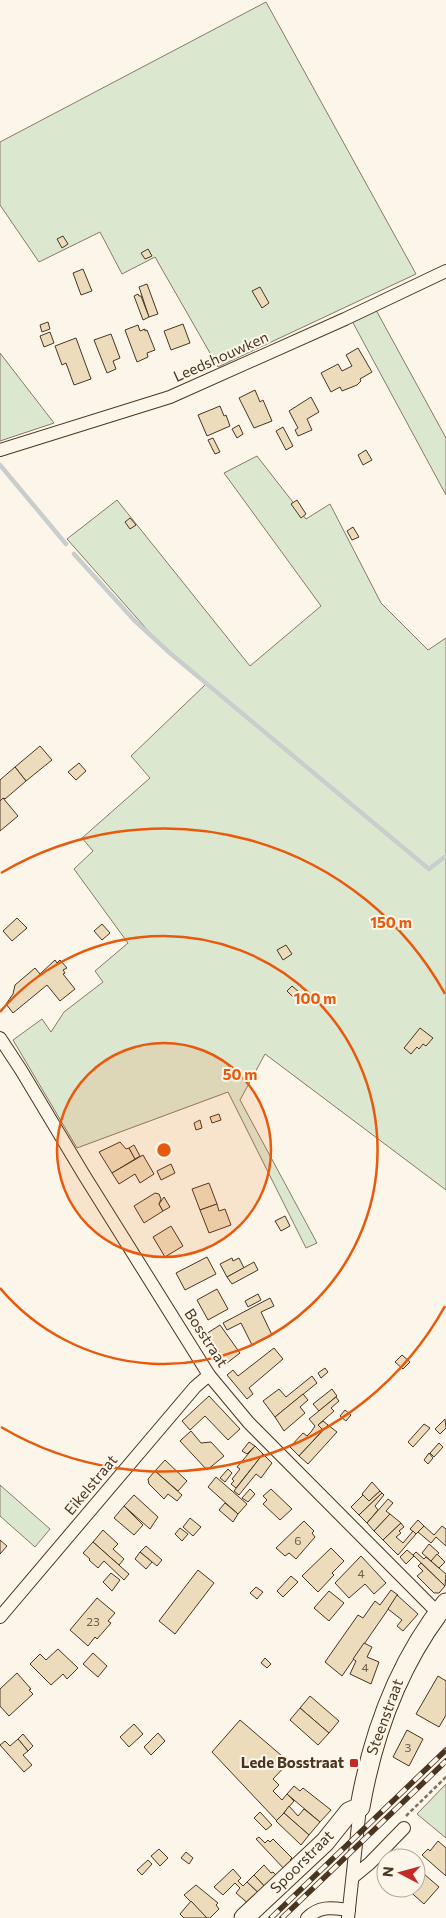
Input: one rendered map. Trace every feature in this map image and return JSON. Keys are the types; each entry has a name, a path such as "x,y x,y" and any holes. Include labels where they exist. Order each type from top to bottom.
{"street":[{"name":"Leedshouwken","path":"0,450 170,397 345,319 446,271"},
{"name":"Bosstraat","path":"0,1038 208,1375 249,1423 442,1608"},
{"name":"Eikelstraat","path":"0,1617 195,1387 208,1375"},
{"name":"Steenstraat","path":"349,1914 360,1807 369,1760 392,1692 404,1668 442,1608"},
{"name":"Spoorstraat","path":"244,1918 325,1842 349,1812 360,1807"},
{"path":"353,1877 370,1863 404,1828"},
{"path":"307,1918 320,1909 329,1908 349,1914"}],"path":[{"path":"404,1828 406,1815 446,1777"}],"green space":[{"path":"266,2 416,274 218,367 155,257 122,274 100,232 39,262 0,205 0,142"},
{"path":"376,310 446,438 446,495 352,321"},
{"path":"0,353 54,423 0,441"},
{"path":"257,456 306,519 330,504 381,603 428,650 446,638 446,1190 265,1054 240,1100 317,1243 306,1248 228,1092 77,1148 13,1040 42,1019 51,1032 64,1012 103,982 95,971 128,943 74,869 93,851 82,838 150,778 131,756 206,684 159,643 67,539 117,500 250,666 321,606 224,473"},
{"path":"0,1485 50,1529 35,1547 0,1516"},
{"path":"446,1784 446,1838 417,1814"}],"building":[{"path":"63,236 68,244 62,248 57,239"},
{"path":"148,249 152,256 145,259 141,253"},
{"path":"83,269 92,291 81,295 73,273"},
{"path":"147,284 158,314 149,317 139,287"},
{"path":"260,287 269,303 262,308 252,291"},
{"path":"138,294 141,296 149,317 143,320 134,296"},
{"path":"48,322 50,329 42,332 40,325"},
{"path":"183,324 190,343 171,350 164,331"},
{"path":"138,325 140,331 147,330 155,350 147,353 148,357 137,362 125,330"},
{"path":"50,332 54,343 44,347 40,336"},
{"path":"111,334 120,358 113,361 116,369 107,373 94,340"},
{"path":"76,338 91,379 74,385 66,363 62,365 55,346"},
{"path":"358,348 372,372 360,379 361,381 357,385 342,391 340,387 331,392 321,373 338,364 342,371 352,366 346,355"},
{"path":"255,390 260,402 263,400 272,421 254,428 239,398"},
{"path":"311,397 319,412 307,419 312,430 298,436 295,430 298,428 289,411"},
{"path":"220,406 230,426 207,436 198,415"},
{"path":"239,425 243,434 237,438 232,429"},
{"path":"283,427 293,446 286,450 276,431"},
{"path":"213,438 220,452 215,454 208,440"},
{"path":"366,450 372,460 363,465 358,455"},
{"path":"297,500 306,514 301,518 291,504"},
{"path":"130,518 136,525 130,529 125,522"},
{"path":"353,527 359,537 352,540 347,531"},
{"path":"40,746 52,760 26,781 15,767"},
{"path":"79,763 86,771 76,780 68,772"},
{"path":"15,767 26,781 0,801 0,780"},
{"path":"3,798 18,816 0,831 0,801"},
{"path":"17,918 27,928 12,941 3,931"},
{"path":"102,924 110,933 102,940 94,931"},
{"path":"286,945 292,954 283,960 277,950"},
{"path":"55,960 57,963 60,960 67,968 63,970 65,973 63,974 75,989 60,1001 47,985 13,1013 6,1004 13,994 15,985 35,968 40,974"},
{"path":"292,986 299,992 294,998 287,991"},
{"path":"420,1028 433,1038 426,1046 423,1044 419,1049 417,1047 411,1054 404,1048"},
{"path":"219,1114 221,1120 212,1123 210,1117"},
{"path":"200,1120 202,1128 196,1130 194,1123"},
{"path":"120,1142 126,1149 129,1148 135,1159 112,1173 99,1152"},
{"path":"134,1145 140,1156 135,1159 129,1148"},
{"path":"143,1155 154,1174 140,1183 135,1174 119,1184 112,1173"},
{"path":"171,1164 175,1173 161,1180 157,1171"},
{"path":"209,1183 217,1204 200,1210 192,1189"},
{"path":"155,1193 159,1194 161,1199 159,1204 163,1211 144,1223 134,1206"},
{"path":"164,1197 170,1207 163,1211 159,1204"},
{"path":"217,1204 219,1211 225,1209 231,1225 209,1233 200,1210"},
{"path":"285,1216 290,1226 281,1231 275,1221"},
{"path":"171,1226 183,1246 165,1257 153,1237"},
{"path":"207,1257 216,1274 185,1290 176,1273"},
{"path":"232,1258 233,1261 239,1258 244,1268 227,1277 220,1264"},
{"path":"254,1262 258,1270 232,1284 227,1277"},
{"path":"217,1289 228,1309 208,1320 197,1300"},
{"path":"258,1294 261,1300 248,1307 245,1301"},
{"path":"270,1298 274,1306 261,1312 272,1335 252,1345 241,1323 227,1330 223,1323"},
{"path":"220,1325 240,1353 227,1363 206,1334"},
{"path":"274,1348 283,1359 249,1388 253,1394 247,1399 227,1375 233,1370 238,1376"},
{"path":"402,1355 410,1362 403,1369 395,1362"},
{"path":"325,1368 328,1372 321,1378 318,1373"},
{"path":"312,1376 317,1383 275,1417 263,1401 279,1389 286,1397"},
{"path":"332,1389 337,1396 319,1411 313,1404"},
{"path":"303,1394 308,1400 300,1407 305,1413 284,1431 275,1417"},
{"path":"209,1396 240,1429 228,1440 205,1416 190,1430 182,1421"},
{"path":"336,1397 339,1401 331,1408 334,1411 318,1425 323,1430 299,1456 290,1447 303,1433 307,1436 311,1432 315,1426 309,1419"},
{"path":"345,1410 351,1415 346,1421 340,1416"},
{"path":"445,1419 446,1428 440,1434 435,1429"},
{"path":"323,1421 328,1425 323,1430 318,1425"},
{"path":"424,1424 430,1428 413,1447 408,1442"},
{"path":"328,1425 337,1432 308,1464 299,1456"},
{"path":"191,1431 201,1443 211,1442 224,1456 207,1470 180,1441"},
{"path":"249,1442 255,1446 247,1454 242,1451"},
{"path":"439,1443 443,1447 434,1457 430,1453"},
{"path":"255,1446 263,1454 236,1488 231,1484 234,1481 232,1479 240,1469 237,1467"},
{"path":"429,1453 433,1458 428,1464 424,1460"},
{"path":"263,1454 272,1463 261,1478 256,1474 239,1495 234,1491"},
{"path":"165,1460 187,1481 178,1491 155,1471"},
{"path":"228,1469 232,1473 225,1482 220,1478"},
{"path":"155,1471 182,1495 177,1501 168,1494 164,1499 149,1484 148,1479"},
{"path":"216,1477 247,1504 238,1514 208,1487"},
{"path":"372,1482 380,1491 369,1501 362,1494"},
{"path":"250,1489 255,1494 248,1502 242,1498"},
{"path":"271,1489 292,1509 280,1520 263,1504 267,1500 263,1496"},
{"path":"380,1491 382,1493 359,1515 351,1507 363,1495 369,1501"},
{"path":"382,1493 384,1495 375,1506 378,1510 367,1523 359,1515"},
{"path":"134,1495 158,1517 150,1529 124,1506"},
{"path":"388,1499 393,1503 386,1511 390,1514 374,1531 367,1523"},
{"path":"225,1503 238,1514 233,1522 219,1510"},
{"path":"124,1506 143,1525 134,1535 114,1518"},
{"path":"390,1514 401,1523 383,1540 374,1531"},
{"path":"190,1518 201,1527 193,1536 183,1527"},
{"path":"418,1520 424,1526 416,1534 410,1529"},
{"path":"304,1521 314,1531 312,1533 315,1537 296,1559 289,1553 285,1556 276,1548"},
{"path":"401,1523 404,1527 396,1537 403,1543 413,1531 416,1534 398,1555 383,1540"},
{"path":"424,1526 434,1535 442,1526 446,1529 446,1546 436,1537 431,1543 418,1532"},
{"path":"180,1528 188,1534 182,1541 175,1534"},
{"path":"103,1530 118,1544 113,1549 124,1559 119,1565 93,1542"},
{"path":"0,1540 7,1546 0,1554"},
{"path":"93,1542 129,1574 124,1580 104,1561 98,1568 83,1553"},
{"path":"429,1544 439,1553 431,1561 422,1553"},
{"path":"146,1546 162,1560 157,1566 140,1552"},
{"path":"331,1548 344,1561 318,1592 302,1576"},
{"path":"407,1550 414,1556 406,1564 400,1557"},
{"path":"140,1552 152,1562 146,1569 135,1559"},
{"path":"416,1552 424,1559 426,1557 446,1574 445,1586 413,1555"},
{"path":"437,1554 445,1562 439,1568 431,1561"},
{"path":"361,1556 386,1583 374,1594 365,1584 349,1598 335,1583"},
{"path":"421,1563 445,1586 439,1593 434,1593 417,1576 423,1571 418,1566"},
{"path":"198,1570 214,1583 175,1634 159,1621"},
{"path":"111,1573 120,1580 112,1591 103,1582"},
{"path":"291,1576 298,1582 283,1597 277,1591"},
{"path":"256,1587 263,1592 257,1599 250,1593"},
{"path":"391,1590 398,1595 342,1676 325,1662 358,1615 363,1618 375,1601 380,1605"},
{"path":"329,1591 344,1603 329,1621 314,1608"},
{"path":"397,1595 418,1614 403,1631 397,1626 402,1620 388,1609"},
{"path":"97,1598 115,1613 108,1621 111,1623 88,1646 70,1630"},
{"path":"364,1643 372,1647 367,1657 379,1662 371,1684 350,1674 356,1661 353,1659"},
{"path":"58,1649 78,1668 67,1679 63,1674 51,1685 30,1664 40,1654 46,1660"},
{"path":"93,1653 107,1666 98,1677 83,1664"},
{"path":"265,1658 271,1664 267,1668 261,1663"},
{"path":"17,1673 33,1694 9,1716 0,1706 0,1689"},
{"path":"438,1676 446,1681 446,1715 439,1727 416,1714"},
{"path":"310,1696 339,1721 329,1733 300,1708"},
{"path":"300,1708 329,1733 318,1745 290,1720"},
{"path":"240,1720 289,1762 273,1779 279,1785 273,1791 282,1800 287,1794 294,1801 277,1821 212,1752"},
{"path":"134,1724 143,1734 129,1747 120,1737"},
{"path":"407,1730 423,1739 409,1766 393,1757"},
{"path":"158,1733 165,1741 151,1755 144,1747"},
{"path":"23,1734 33,1746 28,1751 18,1739"},
{"path":"18,1739 28,1751 23,1755 32,1765 24,1772 0,1745 5,1741 10,1746"},
{"path":"294,1786 300,1791 303,1788 331,1810 320,1822 287,1794"},
{"path":"289,1806 298,1816 304,1809 320,1822 309,1835 284,1813"},
{"path":"260,1812 272,1825 266,1830 254,1818"},
{"path":"284,1813 309,1835 301,1845 276,1821"},
{"path":"259,1837 265,1843 273,1839 292,1858 290,1860 294,1864 286,1871 256,1839"},
{"path":"438,1841 446,1848 446,1876 426,1858 426,1851 428,1849 430,1851"},
{"path":"159,1849 168,1858 160,1866 151,1856"},
{"path":"186,1852 193,1858 189,1864 181,1858"},
{"path":"148,1860 152,1864 142,1875 137,1870"},
{"path":"264,1865 271,1873 273,1872 278,1877 267,1889 254,1875"},
{"path":"233,1869 241,1878 238,1881 243,1886 247,1882 261,1895 250,1905 236,1893 240,1888 235,1883 223,1895 214,1887"},
{"path":"254,1875 267,1889 261,1895 247,1882"},
{"path":"426,1876 439,1887 424,1904 417,1898 426,1898"},
{"path":"196,1885 218,1903 216,1905 219,1909 210,1918 207,1918 184,1895"},
{"path":"191,1901 207,1918 184,1918 180,1914"}],"waterway":[{"path":"0,465 66,544"},
{"path":"74,554 134,620 171,654 429,869 446,856"}],"railway":[{"path":"271,1918 446,1750"},
{"path":"282,1918 446,1761"}],"place":[{"name":"Lede Bosstraat","path":"354,1763"}]}
